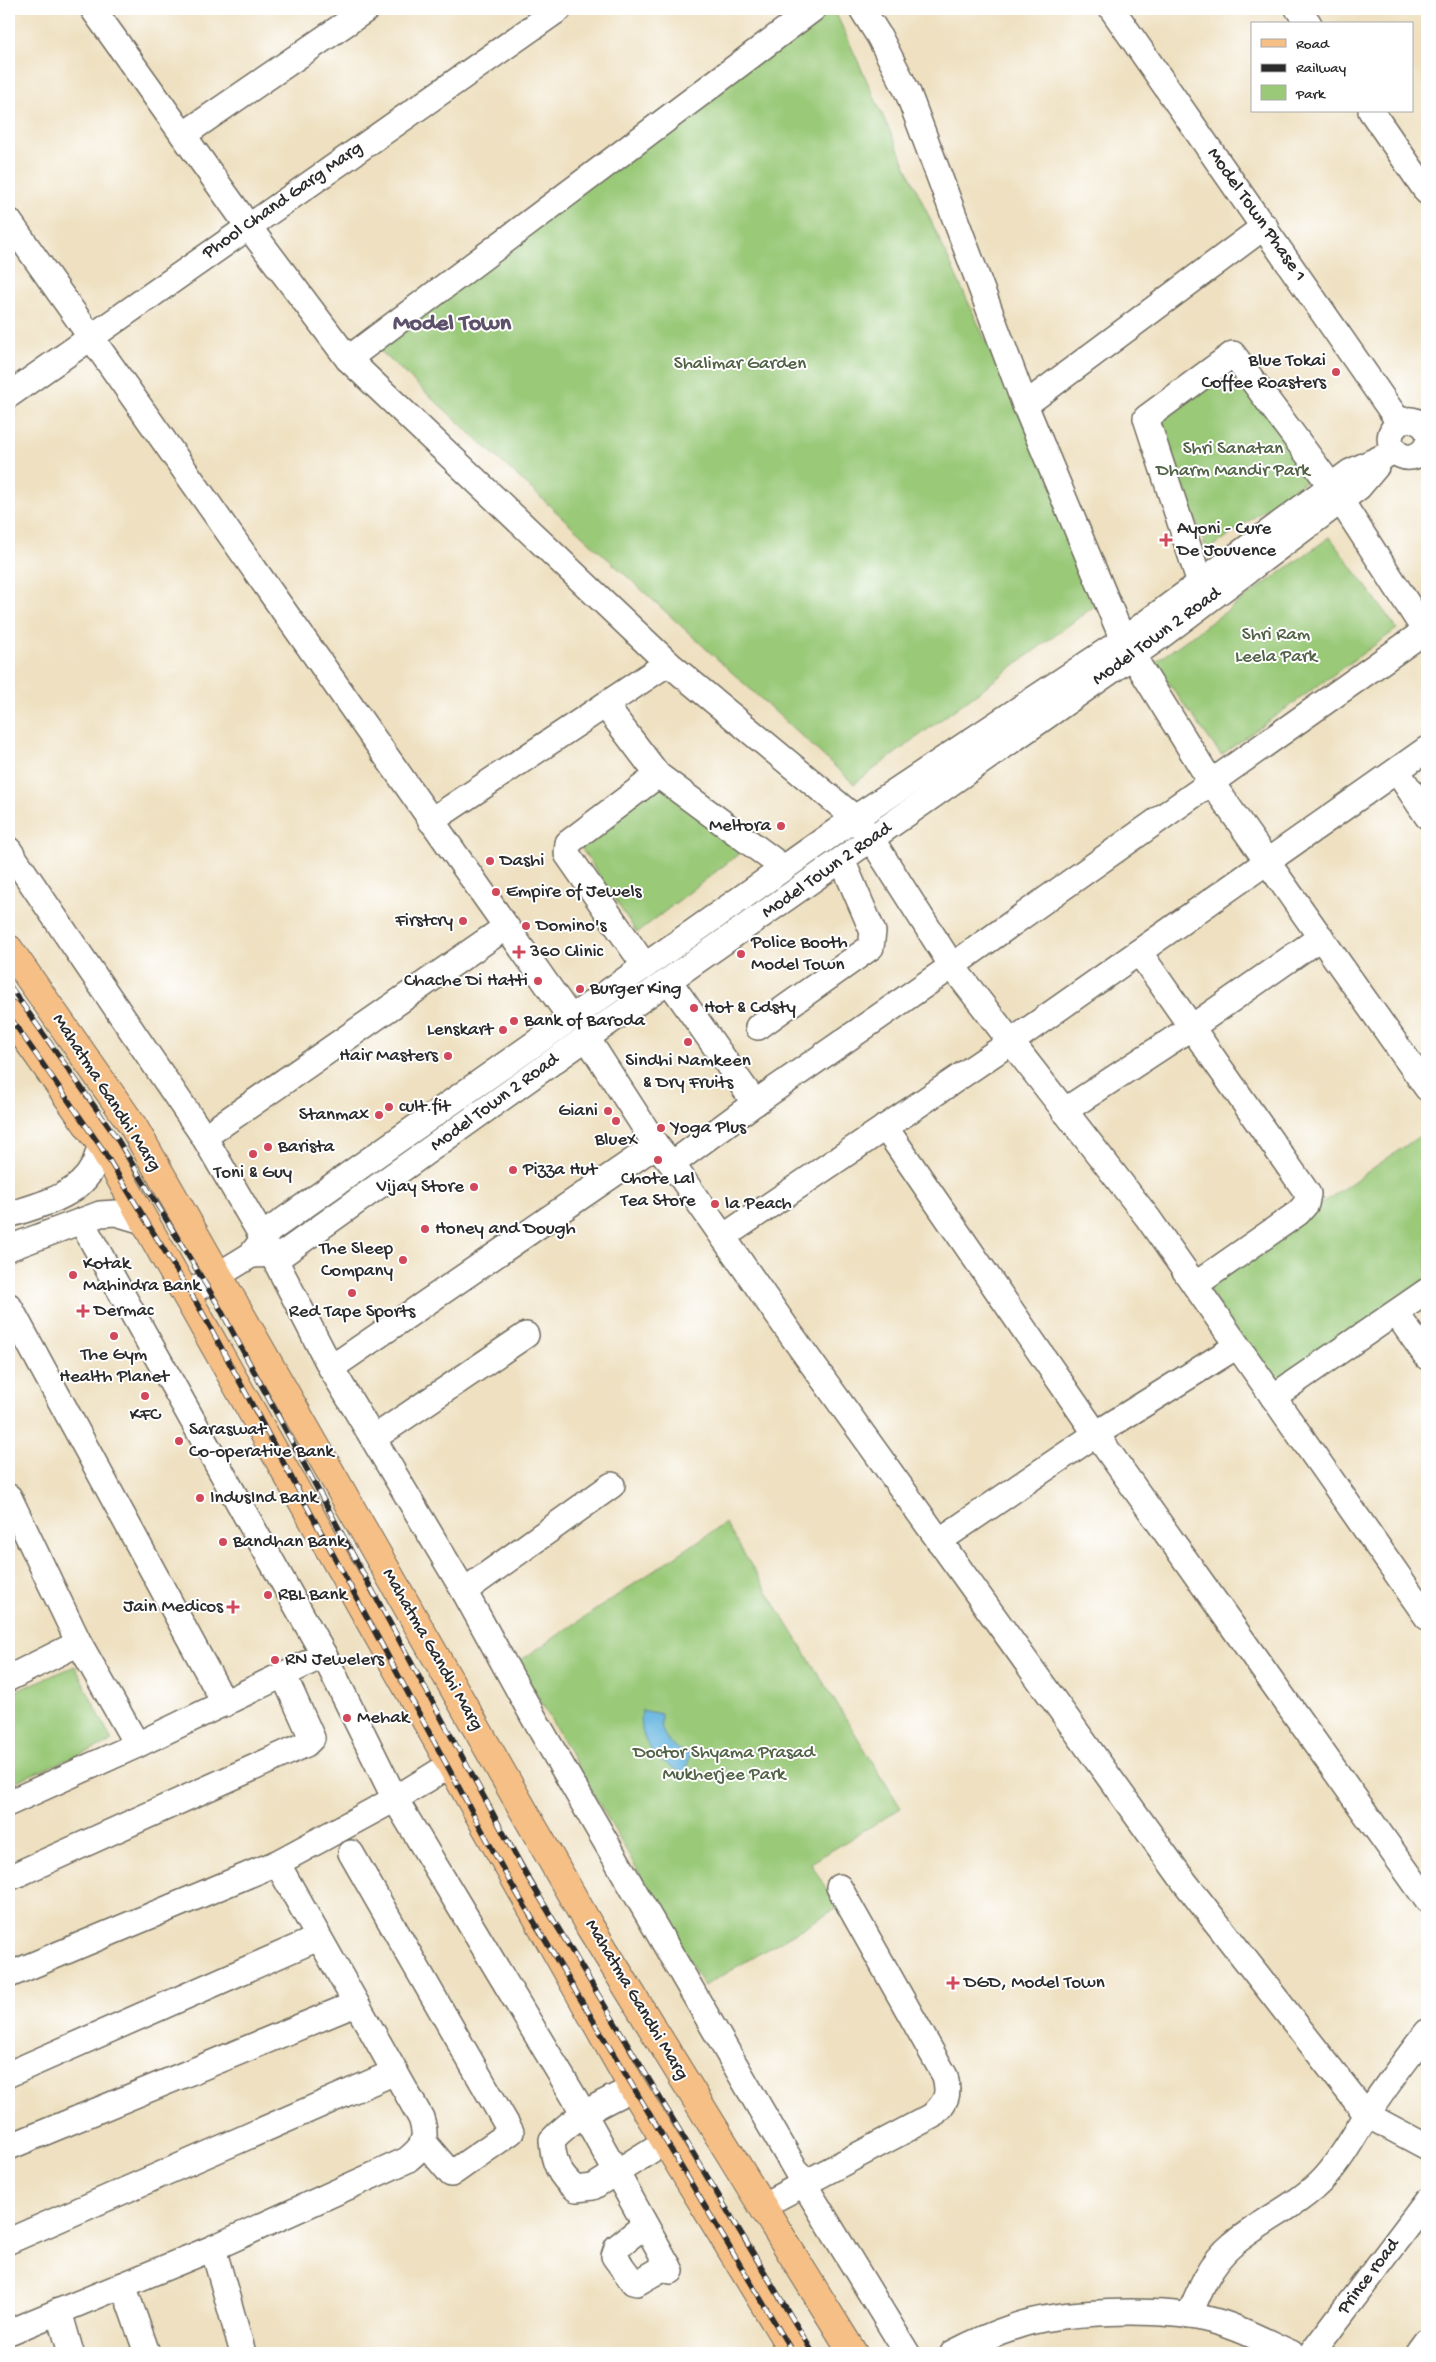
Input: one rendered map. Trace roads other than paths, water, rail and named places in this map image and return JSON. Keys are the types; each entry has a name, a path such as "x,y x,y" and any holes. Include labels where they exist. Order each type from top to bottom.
{"main road":[{"name":"Mahatma Gandhi Marg","path":"9,949 133,1126 590,1927 852,2353"},
{"name":"Mahatma Gandhi Marg","path":"9,1014 101,1144 633,2088 794,2353"}],"street":[{"path":"94,9 248,226 348,359 668,663 855,818 872,840 952,966 1148,1218 1427,1617"},
{"path":"183,135 367,9"},
{"name":"Phool Chand Garg Marg","path":"9,395 559,9"},
{"path":"348,359 814,9"},
{"path":"862,9 879,36 908,93 1025,404 1127,648 1211,782 1427,1088"},
{"name":"Model Town Phase 1","path":"1112,9 1265,226 1399,422"},
{"path":"1298,9 1308,22"},
{"path":"1372,112 1427,192"},
{"path":"9,222 570,1017"},
{"path":"1025,404 1265,226"},
{"path":"672,1164 754,1103 1426,632 1336,493 1233,354 1146,418 1200,583"},
{"path":"1407,420 1417,421 1426,441 1412,458 1389,452 1390,438 1399,422 1407,420"},
{"name":"Model Town 2 Road","path":"1336,493 1200,583 1127,648 855,818 570,1017 270,1230 258,1252 283,1254 587,1038 872,840 1336,493 1368,462 1389,452"},
{"path":"431,820 668,663"},
{"path":"605,705 658,775 784,868"},
{"path":"723,1237 1011,1042 1427,750"},
{"path":"1397,771 1427,816"},
{"path":"645,966 567,854 568,843 658,775"},
{"path":"9,850 204,1137 258,1252 374,1438 464,1591 534,1718 804,2184 907,2353"},
{"path":"758,1028 871,947 873,932 842,860"},
{"path":"204,1137 506,927"},
{"path":"1064,1111 1192,1027 1321,937"},
{"path":"1138,952 1308,1194 1306,1204 1298,1213 1194,1285"},
{"path":"669,981 754,1103"},
{"path":"587,1038 656,1145 672,1164 939,1541 1183,1880 1367,2115 1427,2147"},
{"path":"884,1127 1096,1434 1427,1900"},
{"path":"9,1215 63,1196 77,1187 93,1167 101,1144"},
{"path":"331,1368 656,1145"},
{"path":"9,1248 90,1216 116,1213 143,1221"},
{"path":"81,1221 324,1655 395,1799 583,2112 670,2268 637,2283 633,2282 614,2256 617,2247 645,2225"},
{"path":"186,1294 258,1252"},
{"path":"1273,1397 1427,1291"},
{"path":"10,1306 225,1704"},
{"path":"1396,1312 1427,1357"},
{"path":"374,1438 526,1335"},
{"path":"939,1541 1096,1434 1237,1346"},
{"path":"464,1591 612,1485"},
{"path":"12,1511 79,1643 137,1745"},
{"path":"9,1678 79,1643"},
{"path":"9,1802 225,1704 324,1655"},
{"path":"9,1878 306,1744 312,1738 309,1728 284,1676"},
{"path":"9,1975 277,1863 395,1799 450,1765"},
{"path":"351,1853 511,2132 450,2174 423,2141"},
{"path":"9,2332 213,2248 407,2160 420,2149 426,2133 421,2118 277,1863"},
{"path":"762,2206 932,2116 943,2105 949,2090 945,2076 839,1887"},
{"path":"9,2074 318,1938"},
{"path":"9,2147 355,2004"},
{"path":"1189,2316 1200,2289 1226,2252 1323,2179 1349,2147 1367,2115 1427,2032"},
{"path":"9,2241 395,2072"},
{"path":"633,2088 583,2112 563,2128 552,2140 553,2158 564,2180 576,2189 594,2187 666,2141"},
{"name":"Prince road","path":"1312,2353 1427,2201"},
{"path":"213,2248 243,2353"},
{"path":"123,2285 146,2353"},
{"path":"59,2311 71,2353"},
{"path":"953,2353 1014,2326 1052,2317 1129,2313 1189,2316 1207,2319 1291,2353"},
{"path":"1419,2353 1427,2342"}],"water":[{"path":"642,1710 661,1714 662,1728 667,1740 677,1748 690,1754 686,1774 666,1764 651,1750 643,1732 641,1722"}],"railway":[{"path":"9,985 116,1137 217,1303 524,1871 813,2353"},
{"path":"9,1016 101,1147 202,1312 509,1880 793,2353"}],"place":[{"name":"Blue Tokai Coffee Roasters","path":"1336,372"},
{"name":"Ayoni - Cure De Jouvence","path":"1166,540"},
{"name":"Meltora","path":"781,826"},
{"name":"Dashi","path":"490,861"},
{"name":"Empire of Jewels","path":"496,892"},
{"name":"Firstcry","path":"463,921"},
{"name":"Domino's","path":"526,926"},
{"name":"360 Clinic","path":"519,952"},
{"name":"Police Booth Model Town","path":"741,954"},
{"name":"Chache Di Hatti","path":"538,981"},
{"name":"Burger King","path":"580,989"},
{"name":"Hot & Cdsty","path":"694,1008"},
{"name":"Bank of Baroda","path":"514,1021"},
{"name":"Lenskart","path":"503,1030"},
{"name":"Sindhi Namkeen & Dry Fruits","path":"688,1042"},
{"name":"Hair Masters","path":"448,1056"},
{"name":"cult.fit","path":"389,1107"},
{"name":"Giani","path":"608,1111"},
{"name":"Stanmax","path":"379,1115"},
{"name":"BlueX","path":"616,1121"},
{"name":"Yoga Plus","path":"661,1128"},
{"name":"Barista","path":"268,1147"},
{"name":"Toni & Guy","path":"253,1154"},
{"name":"Chote Lal Tea Store","path":"658,1160"},
{"name":"Pizza Hut","path":"513,1170"},
{"name":"Vijay Store","path":"474,1187"},
{"name":"la Peach","path":"715,1204"},
{"name":"Honey and Dough","path":"425,1229"},
{"name":"The Sleep Company","path":"403,1260"},
{"name":"Kotak Mahindra Bank","path":"73,1275"},
{"name":"Red Tape Sports","path":"352,1293"},
{"name":"Dermac","path":"83,1311"},
{"name":"The Gym Health Planet","path":"114,1336"},
{"name":"KFC","path":"145,1396"},
{"name":"Saraswat Co-operative Bank","path":"179,1441"},
{"name":"IndusInd Bank","path":"200,1498"},
{"name":"Bandhan Bank","path":"223,1542"},
{"name":"RBL Bank","path":"268,1595"},
{"name":"Jain Medicos","path":"233,1607"},
{"name":"RN Jewelers","path":"275,1660"},
{"name":"Mehak","path":"347,1718"},
{"name":"DGD, Model Town","path":"953,1983"}],"district":[{"name":"Model Town","path":"452,324"}],"park label":[{"name":"Shalimar Garden","path":"740,364"},
{"name":"Shri Sanatan Dharm Mandir Park","path":"1233,460"},
{"name":"Shri Ram Leela Park","path":"1276,646"},
{"name":"Doctor Shyama Prasad Mukherjee Park","path":"724,1764"}]}
